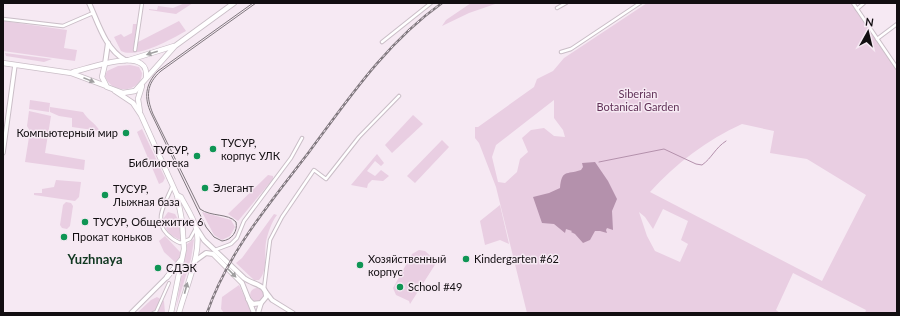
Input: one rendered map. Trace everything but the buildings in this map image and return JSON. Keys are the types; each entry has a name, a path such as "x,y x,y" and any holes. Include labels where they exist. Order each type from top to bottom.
{"main road":[{"path":"89,3 108,43 118,55 127,60 138,63 144,68 146,73 145,80"},
{"path":"141,115 138,99 145,80 175,46 234,3"},
{"path":"108,43 102,77 108,87"},
{"path":"72,73 127,60 175,46"},
{"path":"3,63 72,73 108,87 132,103 141,115 178,195 181,197 196,228 204,240 244,278 258,285 265,291 258,313"},
{"path":"115,91 128,93 142,85"},
{"path":"171,313 183,257 184,242 178,195"},
{"path":"179,313 194,263 197,238 196,228"},
{"path":"194,263 203,254 213,254 242,283 254,313"},
{"path":"167,277 183,257"},
{"path":"167,277 174,278 177,283"},
{"path":"247,298 250,287 258,285"},
{"path":"247,298 253,304 262,302"}],"street":[{"path":"135,50 142,3"},
{"path":"382,42 431,3"},
{"path":"557,8 566,3"},
{"path":"561,52 571,50 640,3"},
{"path":"853,3 897,67"},
{"path":"857,9 864,3"},
{"path":"3,18 62,26 93,13"},
{"path":"878,39 897,24"},
{"path":"3,153 16,65"},
{"path":"293,313 272,300 265,291 270,240 282,217 314,170 326,179 359,137 399,96"},
{"path":"215,250 231,244 237,238 244,221 291,158 302,138"},
{"path":"173,185 161,214 161,224 170,238 177,242 184,242 193,236 196,228"},
{"path":"131,313 167,277"},
{"path":"258,285 265,280"},
{"path":"153,313 156,312 169,283"},
{"path":"262,302 272,300"}],"green space":[{"path":"185,3 193,3 176,14 149,10 157,10 158,6 173,8"},
{"path":"471,3 498,3 469,13 442,26 446,20"},
{"name":"Siberian Botanical Garden","path":"647,3 851,3 897,71 897,313 865,313 866,310 793,273 776,310 780,313 527,313 496,187 479,143 475,138 475,127 478,127 534,87 537,79 553,71 564,58","holes":["554,100 554,118 563,130 565,137 554,136 544,128 531,130 522,138 528,152 520,159 517,172 505,183 498,182 492,157 496,145","742,124 774,131 770,153 807,159 866,195 822,281 650,192 681,162 704,145","663,209 688,221 681,240 688,244 680,262 655,251 647,236 639,212 645,217 653,229"]},
{"path":"3,21 67,30 64,48 77,50 75,61 3,51"},
{"path":"179,21 186,31 154,47 136,52 128,53 121,51 114,37 121,34 124,37 132,33 133,24 137,24 133,51 137,50 138,42"},
{"path":"5,53 52,59 44,62 6,56"},
{"path":"130,65 139,67 142,73 141,80 137,85 132,88 119,89 108,82 105,76 107,71 118,66"},
{"path":"30,100 50,103 49,112 29,109"},
{"path":"50,107 83,112 100,131 72,127 72,118 59,116 50,112"},
{"path":"29,111 51,116 45,153 85,160 84,170 25,162 30,131 27,126"},
{"path":"413,115 423,124 392,153 385,145"},
{"path":"142,129 165,178 163,182 159,184 137,132"},
{"path":"442,140 449,147 415,183 407,176"},
{"path":"377,154 384,163 381,166 375,161 367,171 375,176 381,170 389,176 383,181 372,180 368,184 367,188 351,185"},
{"path":"268,175 273,176 273,179 238,221 228,214"},
{"path":"56,180 81,182 79,197 75,201 34,195 34,193 42,193 42,189 54,187"},
{"path":"66,202 71,203 73,206 70,226 67,229 62,228 60,225 63,205"},
{"path":"500,205 509,244 500,240 485,245 480,221"},
{"path":"168,212 175,214 179,221 181,240 171,235 166,229 163,219"},
{"path":"202,212 231,220 235,227 230,236 222,240 214,235"},
{"path":"274,214 277,215 271,225 265,246 264,272 259,280 254,280 236,263 242,258"},
{"path":"165,236 180,252 180,259 176,263 164,252 159,241"},
{"path":"194,239 191,259 176,308 187,244"},
{"path":"419,250 425,251 434,259 435,258 438,260 410,304 409,301 396,295 393,288 412,254"},
{"path":"239,285 252,313 224,313 221,309 222,297"},
{"path":"254,288 260,288 264,292 264,298 260,302 254,302 250,298 250,292"},
{"path":"157,297 164,301 165,313 137,313 151,300"}],"shaded area":[{"path":"595,162 608,181 617,199 612,211 613,230 607,228 607,233 595,231 590,240 583,243 575,234 571,232 572,231 566,229 565,233 554,224 542,223 533,197 549,193 560,188 564,175 581,170 583,167 582,163"}],"waterway":[{"path":"599,162 664,149 696,164 702,165 726,141"}],"tram line":[{"path":"253,3 158,71 150,81 147,91 147,102 151,113 206,227 214,237 222,241 229,239 234,234 236,222 229,217 209,213 200,209 153,114 148,96 152,81 161,71 256,3"}],"railway":[{"path":"207,313 226,269 265,209 354,92 386,53 422,19 442,3"}],"place":[{"name":"Компьютерный мир","path":"126,133"},
{"name":"ТУСУР, корпус УЛК","path":"213,149"},
{"name":"ТУСУР, Библиотека","path":"197,156"},
{"name":"Элегант","path":"205,188"},
{"name":"ТУСУР, Лыжная база","path":"105,195"},
{"name":"ТУСУР, Общежитие 6","path":"85,222"},
{"name":"Прокат коньков","path":"64,237"},
{"name":"Kindergarten #62","path":"466,259"},
{"name":"Хозяйственный корпус","path":"360,265"},
{"name":"СДЭК","path":"158,268"},
{"name":"School #49","path":"400,287"}],"district":[{"name":"Yuzhnaya","path":"95,259"}]}
